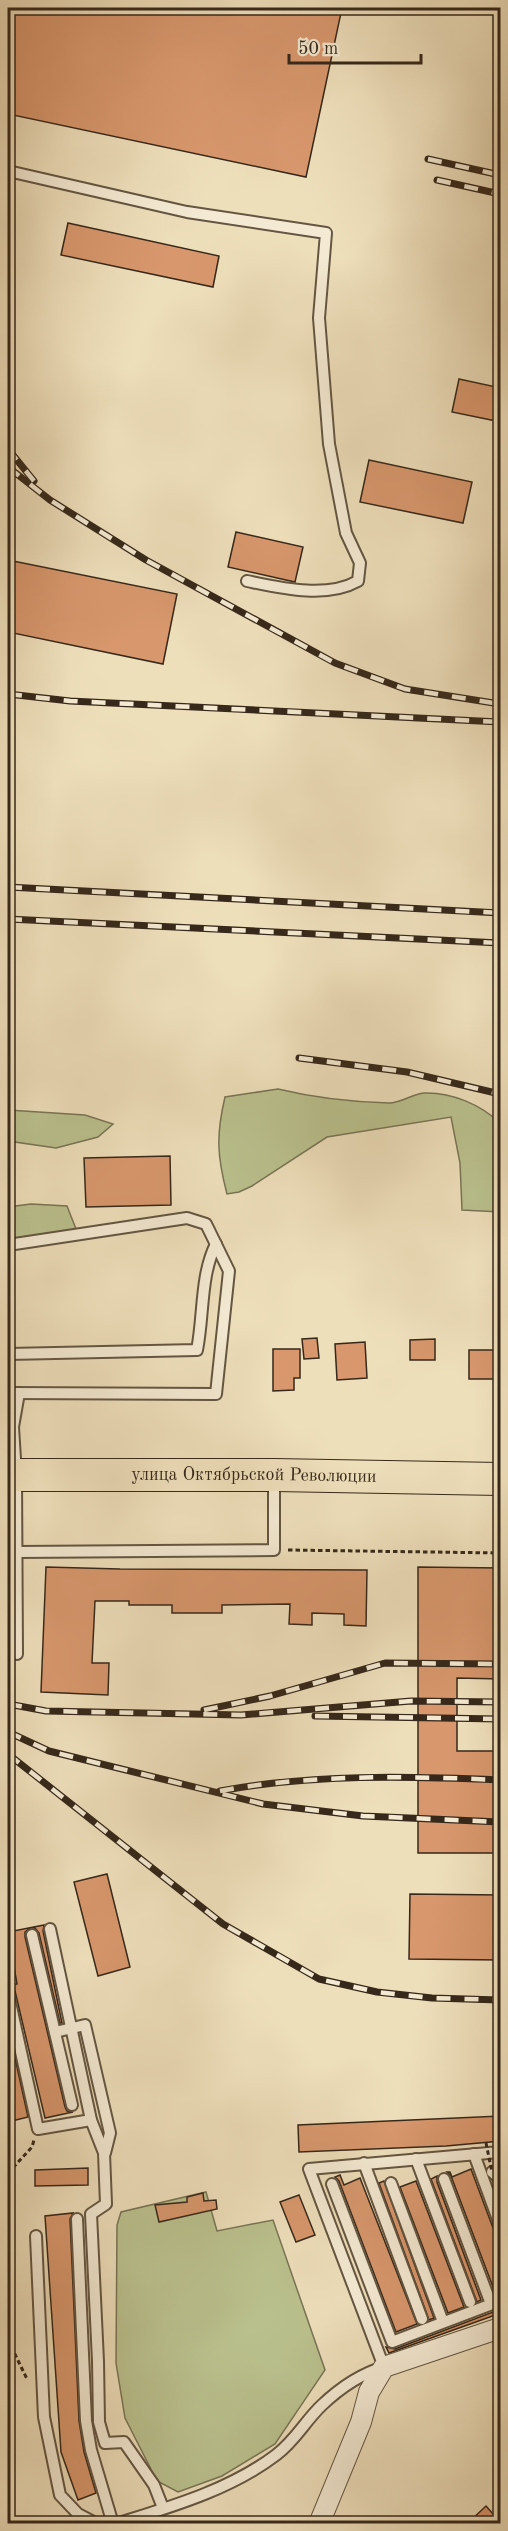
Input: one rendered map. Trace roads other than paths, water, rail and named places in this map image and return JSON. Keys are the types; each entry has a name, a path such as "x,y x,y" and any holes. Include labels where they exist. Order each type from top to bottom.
{"main road":[{"name":"улица Октябрьской Революции","path":"12,1475 274,1475 501,1479"}],"street":[{"path":"319,2523 362,2422 369,2392 384,2367 431,2345 487,2327"}],"lane":[{"path":"8,171 188,212 326,233 319,318 329,444 346,533 360,563 358,580 345,588 293,590 247,581"},
{"path":"8,1245 188,1218 206,1224 229,1271 216,1394 13,1393 12,1475 17,1552 17,1654"},
{"path":"8,1354 197,1350 202,1326 207,1262 216,1244"},
{"path":"17,1552 274,1550 274,1475"},
{"path":"50,1929 91,2120 104,2153"},
{"path":"32,1935 72,2105"},
{"path":"8,1993 38,2128 91,2120"},
{"path":"55,2032 85,2025 110,2133 104,2153 106,2204 91,2214 99,2422 105,2443 124,2442 154,2485 163,2508"},
{"path":"77,2219 86,2421 91,2450 114,2523 163,2508 224,2485 275,2456 297,2437 321,2405 355,2378 384,2367 309,2169 501,2152"},
{"path":"474,2154 501,2225"},
{"path":"417,2159 470,2302"},
{"path":"364,2163 422,2319"},
{"path":"492,2172 501,2183"},
{"path":"332,2184 392,2342 496,2303 444,2179"},
{"path":"392,2183 443,2322"},
{"path":"36,2236 44,2417 60,2495 78,2514 97,2523"}],"railway":[{"path":"428,159 500,175"},
{"path":"437,180 500,194"},
{"path":"8,449 34,481"},
{"path":"8,467 50,500 146,560 335,663 405,689 500,704"},
{"path":"8,694 70,701 500,722"},
{"path":"8,887 500,913"},
{"path":"8,919 500,943"},
{"path":"299,1058 407,1072 500,1094"},
{"path":"204,1710 270,1696 385,1663 500,1664"},
{"path":"8,1704 46,1711 241,1715 411,1701 500,1702"},
{"path":"315,1716 500,1719"},
{"path":"8,1732 49,1751 263,1804 363,1816 500,1822"},
{"path":"8,1754 223,1924 319,1979 377,1992 432,1998 500,2000"},
{"path":"220,1791 255,1785 325,1779 395,1777 500,1780"}]}
